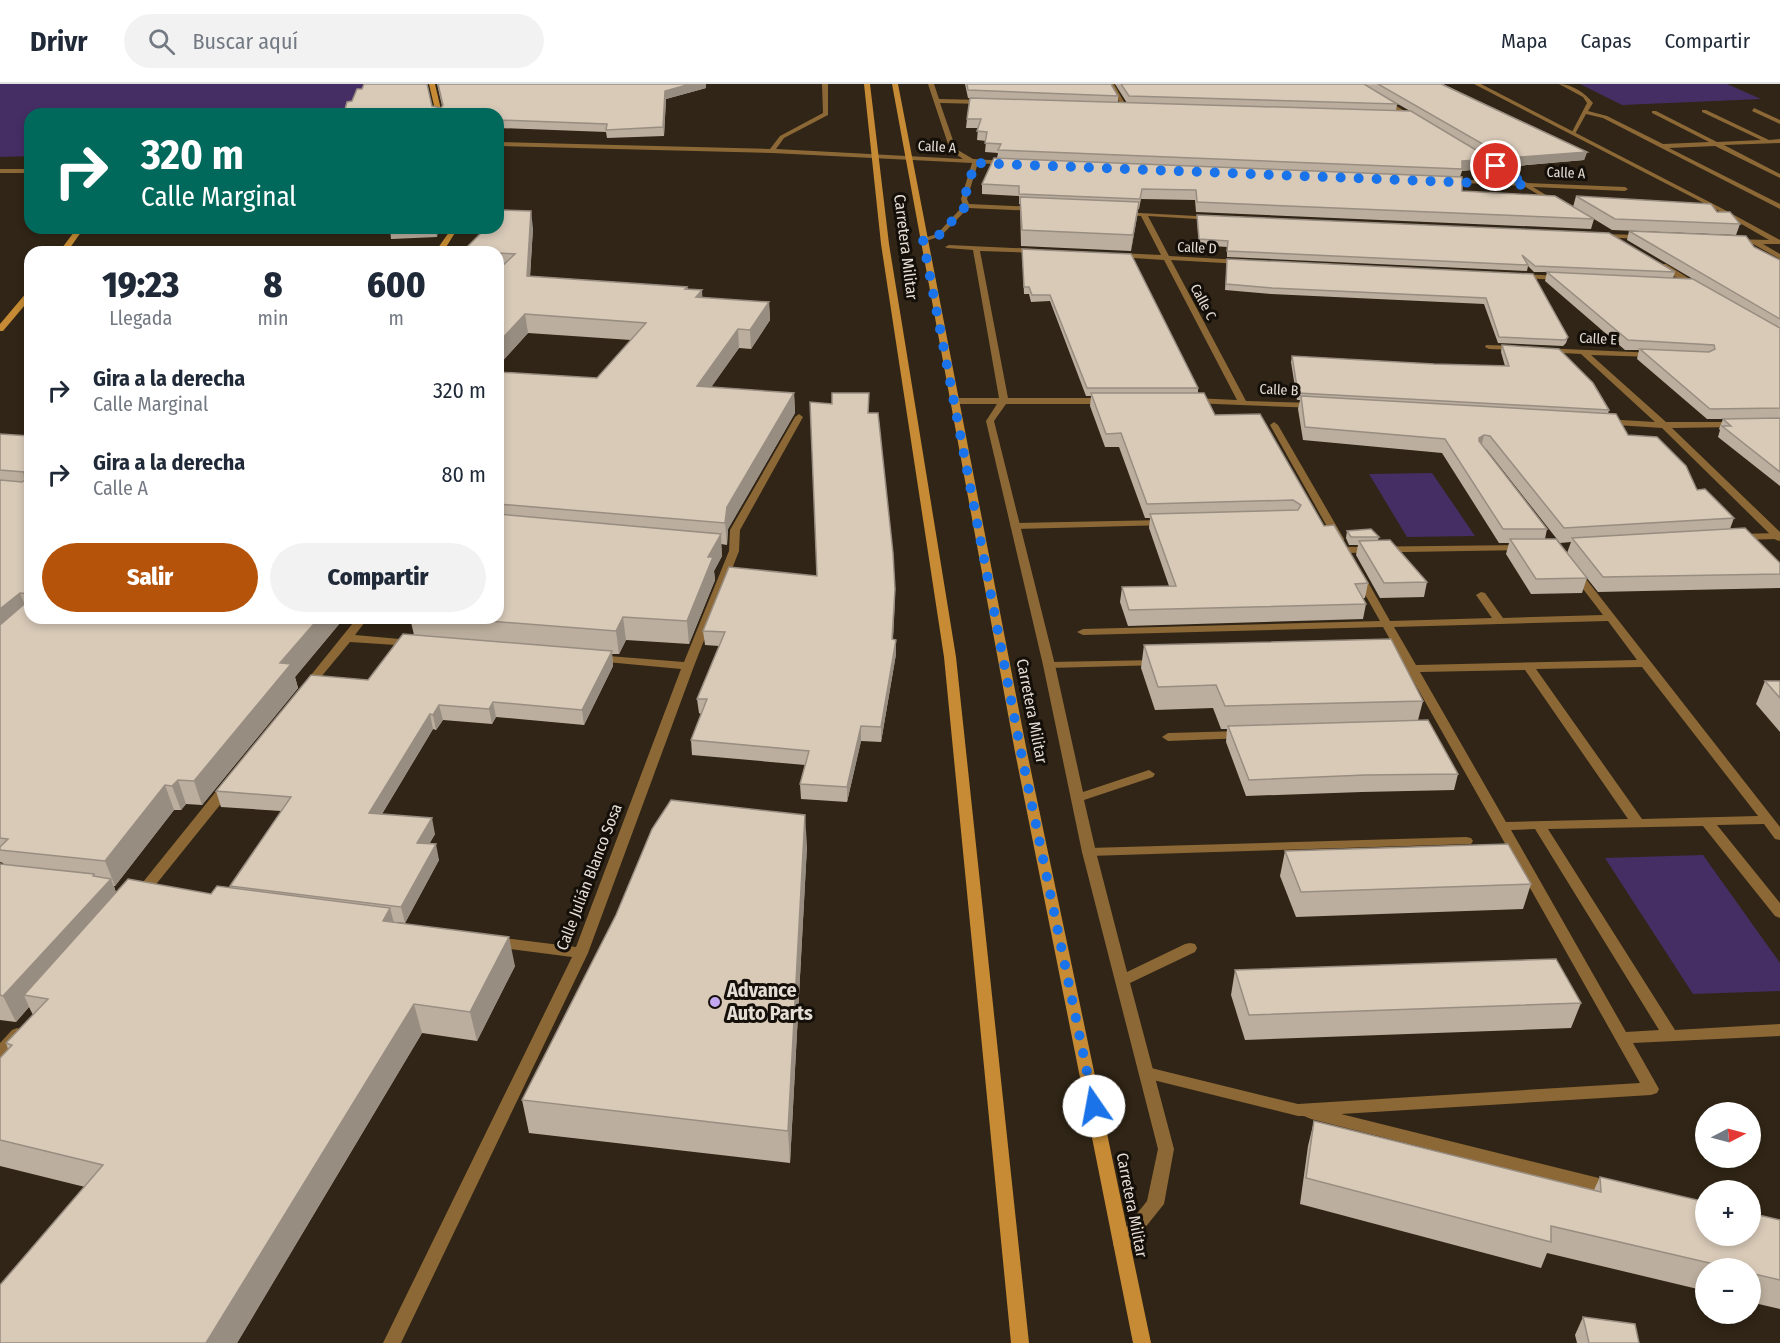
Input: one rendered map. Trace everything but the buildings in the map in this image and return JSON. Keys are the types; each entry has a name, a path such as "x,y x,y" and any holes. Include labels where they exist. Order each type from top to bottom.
{"main road":[{"path":"432,84 438,108"},
{"name":"Carretera Militar","path":"867,84 885,244 950,657 1020,1343"},
{"name":"Carretera Militar","path":"895,84 1021,752 1142,1343"},
{"path":"0,328 24,302"}],"street":[{"path":"772,151 782,137 825,114 825,84"},
{"path":"931,84 953,150 975,163 964,199 966,206"},
{"path":"1111,84 1126,108"},
{"path":"1356,84 1421,122"},
{"path":"1477,84 1779,242"},
{"path":"1562,84 1585,96 1590,102 1573,134"},
{"path":"936,101 996,103"},
{"path":"1114,107 1137,108"},
{"path":"1754,110 1780,122"},
{"path":"1704,111 1780,147"},
{"path":"1584,112 1605,117 1780,207"},
{"path":"1654,112 1780,176"},
{"path":"1400,117 1412,117"},
{"path":"1661,146 1780,141"},
{"name":"Calle A","path":"504,144 772,151 1016,164"},
{"path":"1467,149 1563,208"},
{"path":"0,171 24,171"},
{"name":"Calle A","path":"1432,181 1625,189"},
{"path":"923,240 939,235 966,206 1048,210"},
{"path":"1119,213 1222,218"},
{"name":"Calle C","path":"1143,214 1164,258 1242,401"},
{"path":"1600,230 1626,245"},
{"path":"1586,235 1654,238"},
{"path":"1721,240 1779,242"},
{"path":"1754,241 1780,257"},
{"path":"949,247 1046,252"},
{"path":"976,248 1004,400 990,421 1048,665 1089,852 1166,1149 1155,1204 1122,1244"},
{"name":"Calle D","path":"1105,255 1255,262"},
{"path":"1651,259 1704,290"},
{"path":"1504,275 1576,278"},
{"path":"1671,283 1695,284"},
{"path":"1489,347 1524,348"},
{"name":"Calle E","path":"1536,349 1661,355"},
{"path":"1583,352 1664,425 1779,537"},
{"path":"956,401 1111,401"},
{"name":"Calle B","path":"1182,401 1242,401 1323,406"},
{"name":"Calle Julián Blanco Sosa","path":"392,1343 580,953 688,666 734,551 735,530 799,417"},
{"path":"1593,421 1664,425 1745,423"},
{"path":"1274,425 1387,624 1399,655 1412,669 1441,730 1501,826 1651,1089 1299,1110"},
{"path":"1015,526 1178,522"},
{"path":"1731,538 1779,537"},
{"path":"1345,550 1532,548"},
{"path":"722,550 734,551"},
{"path":"1569,565 1780,836"},
{"path":"1481,595 1500,621"},
{"path":"1083,632 1610,618"},
{"path":"295,702 358,624"},
{"path":"347,638 418,643"},
{"path":"582,657 688,666"},
{"path":"1048,665 1169,662"},
{"path":"1412,669 1645,663"},
{"path":"1529,667 1638,823"},
{"path":"1168,737 1249,735"},
{"path":"1077,798 1149,774"},
{"path":"137,898 236,776"},
{"path":"1501,826 1768,820"},
{"path":"1706,821 1780,913"},
{"path":"1539,825 1670,1035"},
{"path":"1089,852 1466,841"},
{"path":"476,939 580,953"},
{"path":"1123,980 1190,948"},
{"path":"0,1053 23,1027"},
{"path":"1622,1038 1780,1030"},
{"path":"1147,1073 1624,1191"}],"shaded area":[{"path":"0,84 368,84 345,108 24,108 24,156 0,157"},
{"path":"1580,84 1727,84 1761,99 1622,105"},
{"path":"1432,473 1475,536 1407,537 1369,474"},
{"path":"1703,855 1780,963 1780,991 1693,994 1605,858"}],"place":[{"name":"Advance Auto Parts","path":"715,1002"}],"route":[{"path":"1094,1106 1021,752 956,401 923,240 939,235 966,206 964,199 975,163 1527,185 1496,166"}]}
